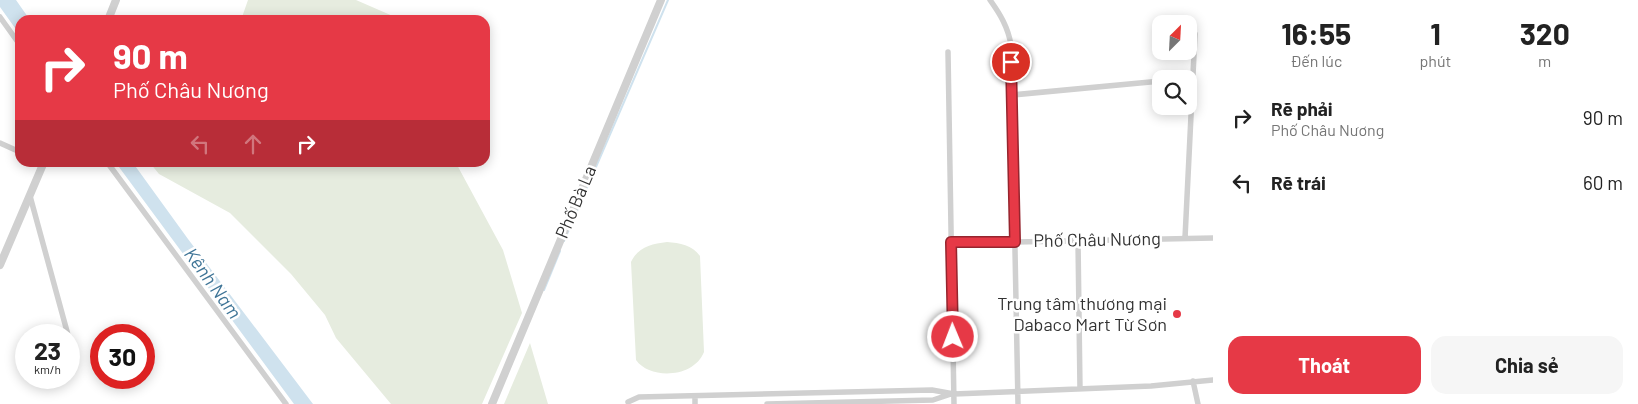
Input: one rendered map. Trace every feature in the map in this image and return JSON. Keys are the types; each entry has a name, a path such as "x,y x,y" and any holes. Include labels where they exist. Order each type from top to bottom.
{"street":[{"path":"110,15 116,0"},
{"name":"Phố Bà La","path":"492,404 661,0"},
{"path":"990,0 1008,31 1010,45 1018,404"},
{"path":"0,17 15,38"},
{"path":"948,52 954,404"},
{"path":"1012,95 1152,82"},
{"path":"1185,238 1190,115"},
{"path":"0,143 15,150"},
{"path":"0,265 42,167"},
{"path":"111,167 286,404"},
{"path":"30,196 65,324"},
{"name":"Phố Châu Nương","path":"951,242 1213,238"},
{"path":"1078,241 1080,389"},
{"path":"630,403 639,397 869,391 937,391 954,394 1151,386 1213,380"},
{"path":"1193,382 1198,404"},
{"path":"869,391 869,403"},
{"path":"937,391 937,401"},
{"path":"783,393 784,404"},
{"path":"767,404 937,401 954,394"},
{"path":"695,396 696,404"}],"shaded area":[{"path":"248,0 356,0 390,15 243,15"},
{"path":"153,167 458,167 503,250 522,313 482,404 391,404 336,338 325,315 291,274 230,213 159,174"},
{"path":"667,242 685,245 693,249 700,256 704,352 699,361 691,367 672,373 661,373 651,371 636,360 631,262 637,253 646,247"},
{"path":"530,343 548,404 504,404"}],"water":[{"path":"0,0 16,0 26,15 15,15 15,28 0,7"},
{"name":"Kênh Nam","path":"119,167 136,167 313,404 294,404"}],"waterway":[{"path":"564,241 668,0"},
{"path":"544,290 560,251"}],"place":[{"name":"Trung tâm thương mại Dabaco Mart Từ Sơn","path":"1177,314"}],"route":[{"path":"953,337 951,242 1015,242 1011,62"}]}
